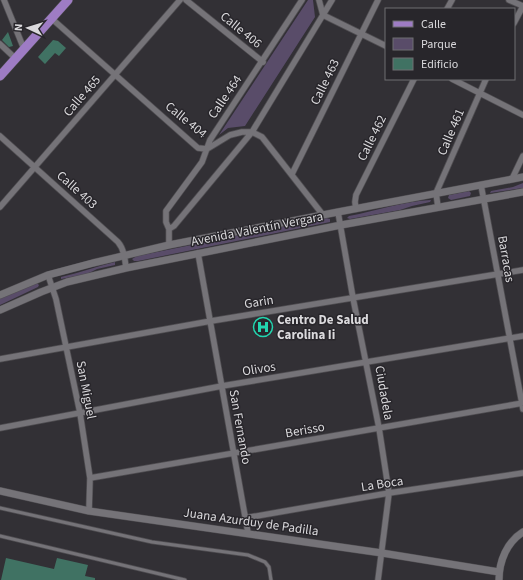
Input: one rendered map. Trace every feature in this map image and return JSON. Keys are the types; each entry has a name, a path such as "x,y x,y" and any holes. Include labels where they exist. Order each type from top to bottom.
{"main road":[{"path":"0,76 66,0"}],"street":[{"path":"4,0 24,49"},
{"name":"Calle 465","path":"0,207 180,0"},
{"name":"Calle 406","path":"186,0 263,62"},
{"name":"Calle 464","path":"169,245 169,229 166,222 166,211 202,162 210,140 263,62 302,0"},
{"path":"319,0 323,15 385,46"},
{"path":"169,229 174,226 252,132 332,0"},
{"name":"Calle 463","path":"292,174 378,0"},
{"path":"509,0 523,6 515,21"},
{"name":"Calle 404","path":"51,18 198,148 207,148 230,135 242,132 252,132"},
{"path":"0,44 15,58"},
{"name":"Calle 462","path":"356,209 356,195 414,80"},
{"path":"454,80 523,115"},
{"name":"Calle 461","path":"436,193 486,80"},
{"path":"252,132 262,137 323,215"},
{"name":"Calle 403","path":"0,136 118,242 125,256 126,268"},
{"path":"512,179 523,156"},
{"name":"Avenida Valentín Vergara","path":"0,295 48,275 169,245 523,177"},
{"name":"Barracas","path":"481,184 523,405"},
{"name":"Avenida Valentín Vergara","path":"0,310 53,287 126,268 341,225 523,192"},
{"path":"436,193 438,207"},
{"name":"Ciudadela","path":"338,212 353,298 379,428 389,493 378,580"},
{"name":"San Fernando","path":"198,253 248,533"},
{"name":"Garin","path":"0,359 211,321 523,270"},
{"name":"San Miguel","path":"48,275 53,287 67,347 80,413 90,478 89,511"},
{"name":"Olivos","path":"0,428 222,386 523,336"},
{"name":"Berisso","path":"90,478 379,428 523,405"},
{"name":"La Boca","path":"245,518 389,493 523,473"},
{"name":"Juana Azurduy de Padilla","path":"0,491 89,511 248,533 499,572"},
{"path":"499,580 502,558 509,545 523,532"}],"lane":[{"path":"0,508 152,542 248,555 265,562 270,567 271,580"},
{"path":"0,536 185,580"}],"green space":[{"path":"308,0 313,0 315,17 245,126 228,128 219,135"},
{"path":"523,183 523,188 490,193 491,191 513,187"},
{"path":"469,191 471,193 470,196 451,200 448,198 449,195"},
{"path":"431,200 430,202 400,210 350,219 347,218 349,216 400,204"},
{"path":"326,218 330,219 330,222 138,261 134,261 132,259 137,256"},
{"path":"115,262 115,265 97,269 87,274 61,279 61,277"},
{"path":"36,282 39,285 38,287 0,305 0,298"}],"building":[{"path":"8,32 13,46 9,47 2,40"},
{"path":"53,40 58,41 66,48 59,56 55,53 45,64 38,57"},
{"path":"6,558 54,569 57,558 88,565 85,576 95,578 95,580 1,580"}],"place":[{"name":"Centro De Salud Carolina Ii","path":"263,327"}]}
